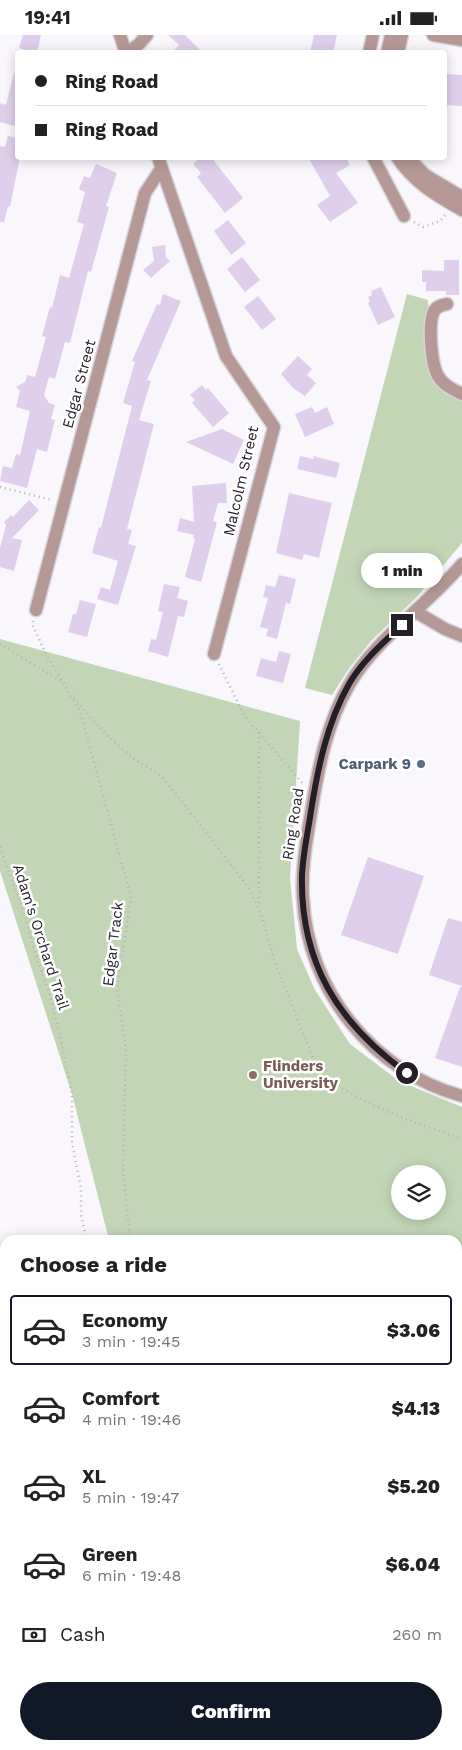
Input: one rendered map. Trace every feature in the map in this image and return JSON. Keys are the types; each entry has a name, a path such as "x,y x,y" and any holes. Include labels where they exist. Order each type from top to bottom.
{"street":[{"path":"120,35 125,50"},
{"path":"130,50 139,44 146,35"},
{"path":"370,50 373,35"},
{"path":"388,50 391,35"},
{"path":"399,50 402,35"},
{"path":"433,35 462,40"},
{"path":"375,160 404,216"},
{"path":"399,160 413,178 459,204"},
{"path":"411,160 425,175 456,191 459,204"},
{"name":"Edgar Street","path":"36,610 145,193 160,163"},
{"name":"Malcolm Street","path":"160,163 226,356 274,427 214,654"},
{"path":"447,304 441,305 435,310 432,317 430,328 433,365 442,382 462,394"},
{"name":"Ring Road","path":"462,564 373,653 350,683 331,724 314,795 304,858 303,899 311,949 327,989 346,1018 375,1049 407,1073 438,1088 462,1096"},
{"path":"416,612 444,629 462,636"}],"path":[{"path":"404,216 422,227 440,221 459,204"},
{"path":"0,487 64,503"},
{"name":"Edgar Track","path":"36,610 32,624 46,654 80,711 131,898 117,989 126,1047 122,1169 129,1235"},
{"path":"0,644 64,683"},
{"path":"214,654 244,715 314,795"},
{"path":"68,691 118,746 133,758 154,770 165,781 249,888 259,908 275,962 314,1061 326,1069 336,1084 345,1090 396,1116 462,1139"},
{"path":"259,732 259,908"},
{"name":"Adam's Orchard Trail","path":"0,847 23,909 34,953 50,995 58,1029 72,1094 72,1143 81,1188 81,1215 86,1235"}],"green space":[{"path":"407,294 428,300 430,372 462,398 462,543 415,599 372,640 350,667 332,695 305,688"},
{"name":"Flinders University","path":"0,639 300,721 290,878 297,949 315,990 350,1044 399,1081 462,1107 462,1235 108,1235 72,1094 0,871"}],"building":[{"path":"23,35 41,35 38,50 19,48"},
{"path":"168,35 185,35 200,50 175,50 179,45"},
{"path":"314,35 337,35 334,50 311,50"},
{"path":"15,73 15,126 0,122 0,103 6,105"},
{"path":"447,74 462,75 462,106 447,105"},
{"path":"8,136 15,137 15,160 19,160 10,207 8,206 4,222 0,222 0,146 5,147"},
{"path":"198,160 213,160 243,198 225,213 197,177 201,173 193,164"},
{"path":"310,160 348,160 350,165 336,173 358,203 330,222 317,205 330,196"},
{"path":"96,164 117,173 106,206 109,207 91,272 88,271 70,343 65,342 55,379 49,377 44,395 49,403 55,405 51,419 55,420 47,452 37,449 27,488 0,481 3,466 12,468 16,454 20,455 30,411 16,407 20,391 16,387 25,382 27,375 35,377 46,337 42,336 50,307 52,308 60,275 69,278 84,224 77,222 85,192 79,189 84,176 90,178"},
{"path":"228,220 246,243 231,255 214,231"},
{"path":"165,245 166,257 170,261 151,278 143,270 154,261 152,247"},
{"path":"242,257 260,280 245,292 227,269"},
{"path":"444,260 459,260 459,295 446,295 446,291 426,291 426,282 422,282 422,270 444,271"},
{"path":"381,287 395,317 378,325 368,303 370,301 368,297 372,295 371,291"},
{"path":"163,294 181,301 147,380 151,381 139,420 154,424 127,529 132,530 128,544 136,546 118,605 97,599 101,587 110,590 118,561 92,553 99,527 101,528 132,406 123,403 135,362 132,361 157,304 160,305"},
{"path":"258,296 276,319 262,330 244,307"},
{"path":"298,356 312,369 307,375 316,383 305,396 293,388 281,374"},
{"path":"202,385 206,390 208,388 229,413 213,427 192,403 195,400 190,395"},
{"path":"312,407 315,413 327,407 334,424 305,437 295,414"},
{"path":"222,429 244,440 233,464 186,442"},
{"path":"300,456 314,459 313,456 340,463 336,478 297,469"},
{"path":"226,483 227,503 218,503 213,521 217,522 201,582 185,577 195,539 193,538 194,535 177,531 180,518 194,522 192,486"},
{"path":"289,493 332,503 319,558 304,554 302,560 276,553"},
{"path":"29,500 39,510 12,538 22,540 14,571 0,567 0,548 6,525 4,522 11,515 13,517"},
{"path":"279,575 296,579 290,604 286,603 277,639 266,636 268,629 260,627 268,598 263,597 266,585 275,587"},
{"path":"164,584 180,587 177,598 188,601 184,617 178,616 168,657 148,651 151,639 156,640 163,612 158,611"},
{"path":"80,600 96,604 87,637 68,632 73,614 76,614"},
{"path":"279,651 291,654 283,683 256,676 261,658 276,662"},
{"path":"368,857 424,876 398,954 341,935"},
{"path":"448,918 462,922 462,986 429,975"},
{"path":"460,987 462,987 462,1067 435,1058"}],"place":[{"name":"Carpark 9","path":"421,764"},
{"name":"Flinders University","path":"253,1075"}],"route":[{"path":"402,625 373,653 350,683 331,724 314,795 302,874 305,918 311,949 331,997 346,1018 375,1049 407,1073"}]}
